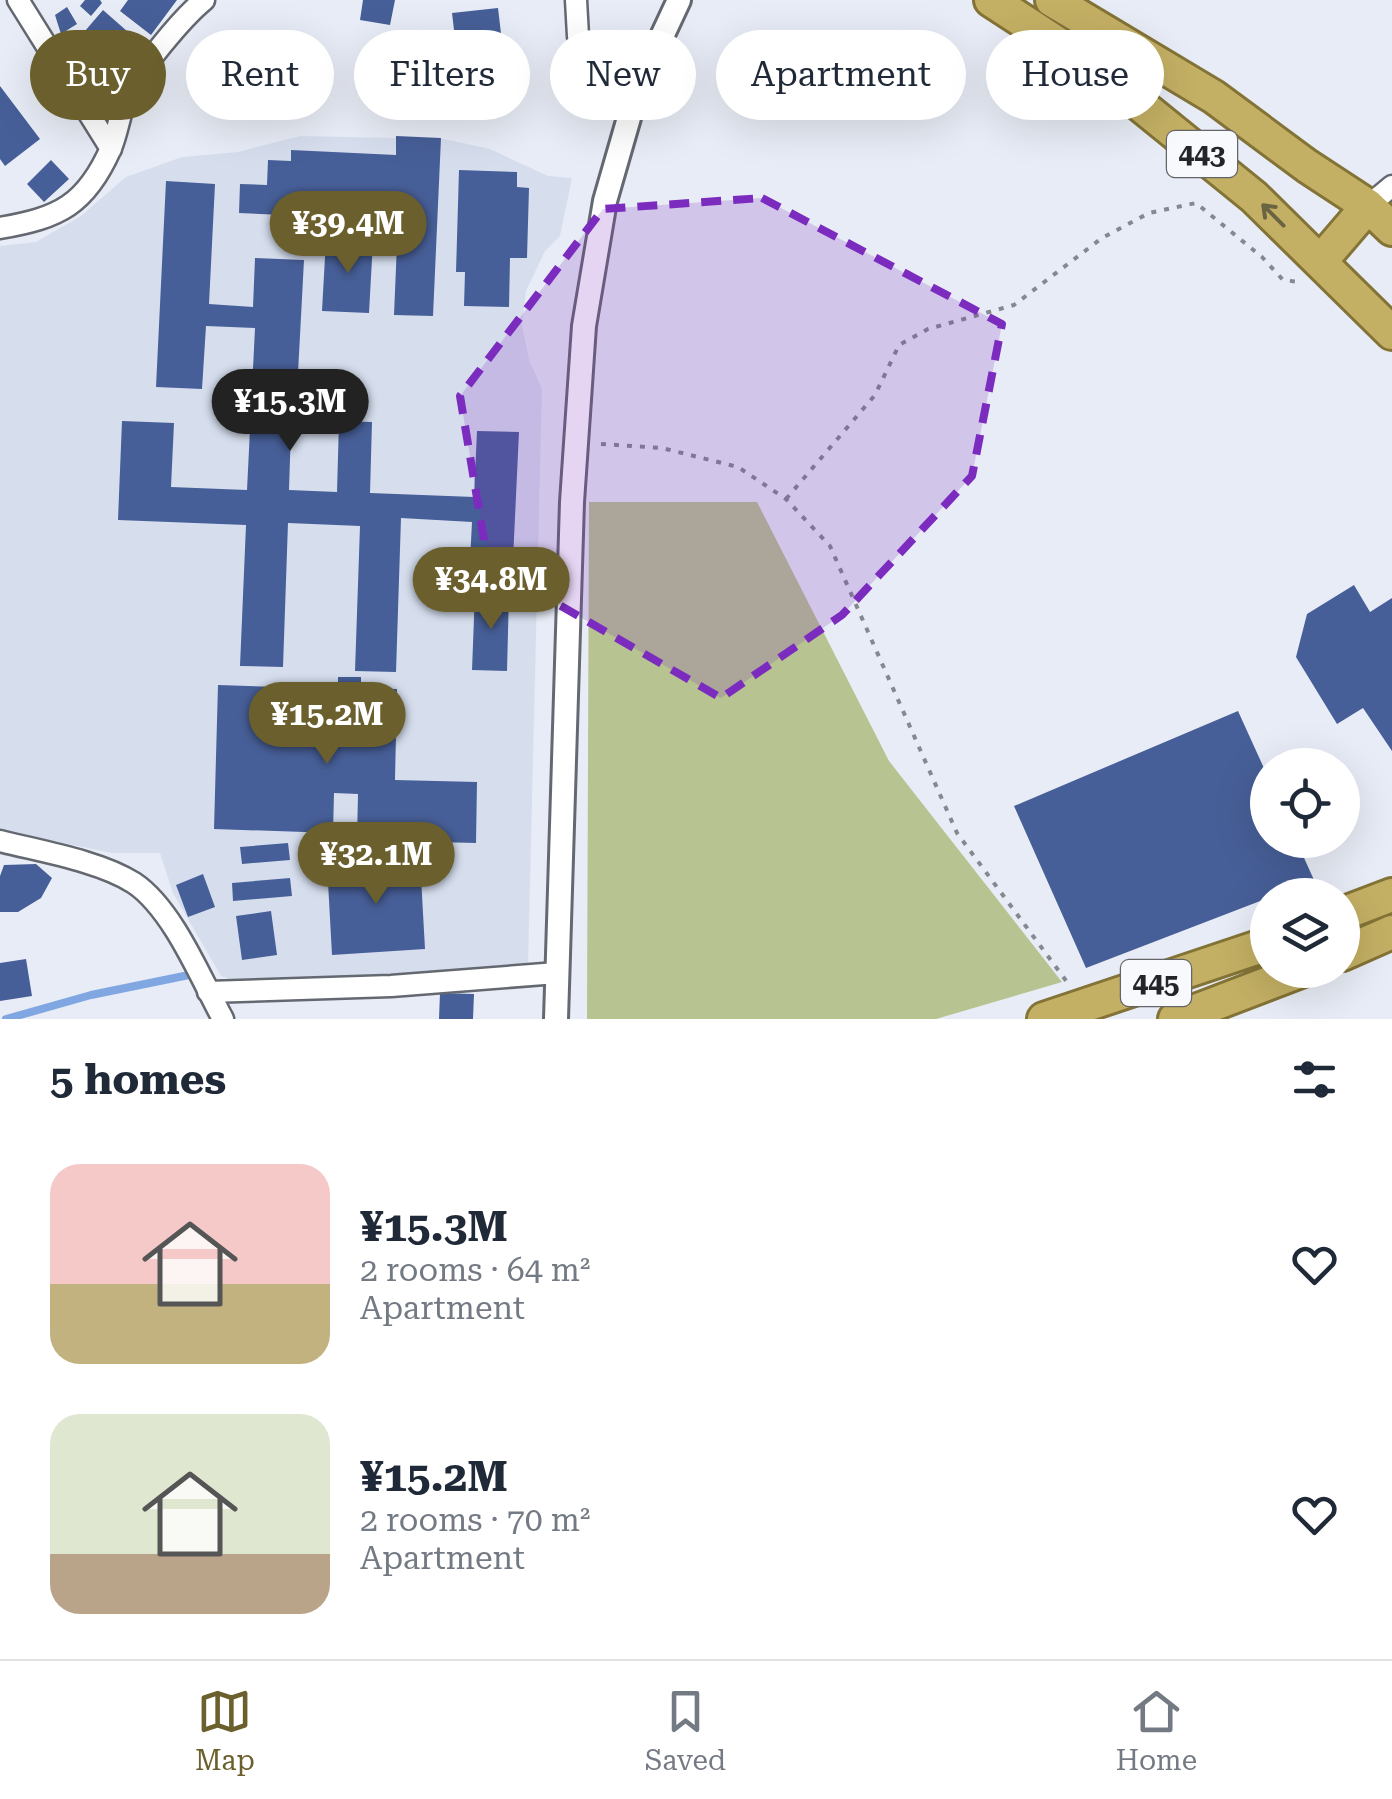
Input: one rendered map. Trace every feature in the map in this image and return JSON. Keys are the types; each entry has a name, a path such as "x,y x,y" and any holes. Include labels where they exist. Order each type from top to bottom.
{"highway":[{"name":"443","path":"991,0 1095,68 1254,197 1392,333"},
{"name":"443","path":"1052,0 1214,97 1307,166 1380,196 1392,228"},
{"path":"1320,262 1380,196"},
{"path":"1360,907 1392,895"},
{"path":"1360,946 1392,932"},
{"name":"445","path":"1044,1019 1250,950"},
{"name":"445","path":"1175,1019 1257,988"}],"street":[{"path":"18,0 110,149"},
{"path":"0,228 41,221 78,202 110,149 128,95 187,14 204,0"},
{"path":"576,0 578,30"},
{"path":"665,30 679,0"},
{"path":"556,1019 576,442 584,326 605,202 628,120"},
{"path":"0,841 99,869 134,884 165,916 223,1019"},
{"path":"0,858 27,848"},
{"path":"208,992 390,986 557,973"}],"path":[{"path":"786,499 874,395 898,345 928,329 1014,305 1102,238 1149,213 1196,202 1262,257 1282,280 1299,283 1320,262"},
{"path":"576,442 662,448 738,467 786,499 830,546 957,832 1082,1007"}],"highlighted area":[{"path":"762,198 1002,324 972,476 842,615 721,698 488,564 460,396 603,209"}],"shaded area":[{"path":"300,136 444,139 490,149 548,176 572,178 560,236 545,251 526,291 522,325 529,360 542,389 528,966 240,982 221,976 173,893 160,853 112,853 0,830 0,246 36,242 81,216 126,177 182,157 238,152"}],"green space":[{"path":"589,502 757,502 889,761 1062,982 936,1019 587,1019"}],"building":[{"path":"85,0 102,3 91,16 80,6"},
{"path":"128,0 177,0 155,30 145,30 120,11"},
{"path":"363,0 395,0 390,25 360,20"},
{"path":"67,7 77,24 60,30 55,15"},
{"path":"498,8 501,30 454,30 452,13"},
{"path":"103,10 126,30 86,30"},
{"path":"0,86 40,139 5,166 0,159"},
{"path":"396,136 441,138 433,316 394,315 398,220 239,213 240,184 267,185 268,160 291,161 291,150 396,155"},
{"path":"51,160 69,179 44,202 27,184"},
{"path":"459,170 517,172 517,187 529,188 527,258 510,258 509,307 464,306 465,272 456,272"},
{"path":"166,181 215,184 209,304 253,307 255,258 304,260 297,392 273,391 271,426 291,428 289,490 337,492 339,421 372,422 370,493 474,497 477,431 519,432 512,581 469,580 472,522 401,518 396,672 355,671 360,526 288,523 283,667 240,666 246,525 118,520 122,421 174,423 171,487 247,490 255,328 206,326 202,389 156,387"},
{"path":"326,239 373,241 369,313 322,311"},
{"path":"1354,585 1370,612 1392,598 1392,751 1363,708 1337,724 1296,657 1307,614"},
{"path":"475,592 509,593 507,671 472,670"},
{"path":"338,677 361,677 361,688 397,689 395,780 477,782 476,843 357,840 358,794 334,793 333,833 214,829 218,685 338,689"},
{"path":"1238,711 1255,748 1250,748 1250,858 1304,858 1313,878 1250,878 1250,905 1086,968 1014,806"},
{"path":"288,843 290,860 242,864 240,847"},
{"path":"420,859 425,949 332,955 327,864"},
{"path":"36,864 52,878 41,898 18,912 0,912 0,876 4,865"},
{"path":"203,874 215,907 188,917 176,885"},
{"path":"290,878 292,896 233,901 232,883"},
{"path":"271,911 277,955 242,960 236,916"},
{"path":"26,959 32,996 0,1001 0,963"},
{"path":"440,993 474,994 473,1019 439,1019"}],"waterway":[{"path":"6,1019 91,995 189,975"}]}
